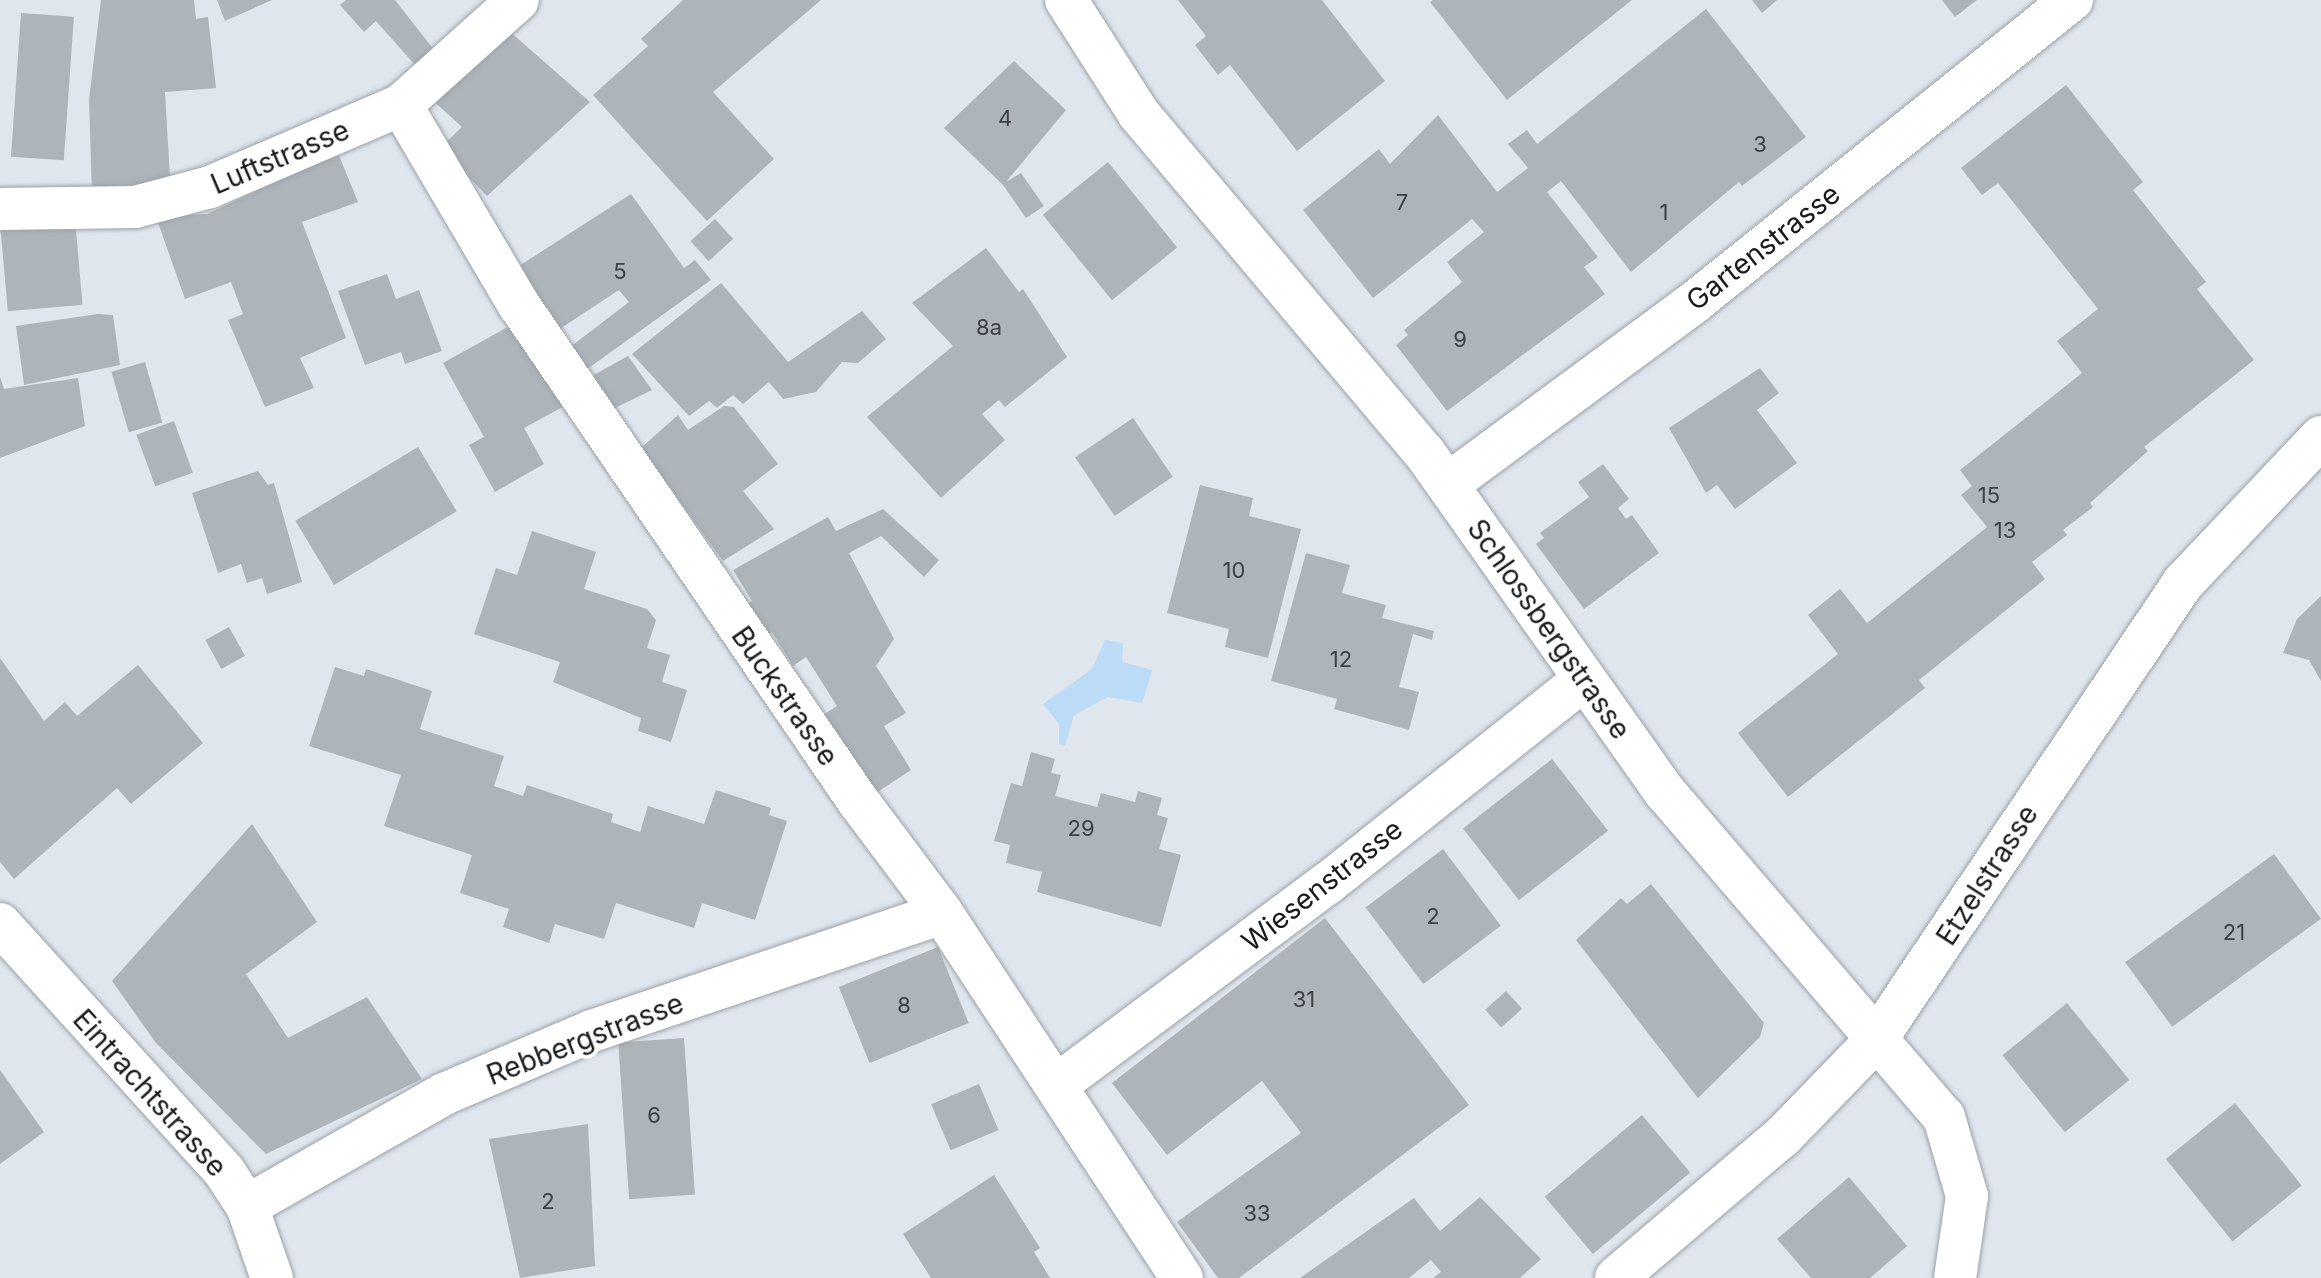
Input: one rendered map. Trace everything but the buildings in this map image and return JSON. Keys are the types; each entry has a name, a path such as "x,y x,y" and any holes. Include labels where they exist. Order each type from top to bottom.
{"street":[{"name":"Luftstrasse","path":"0,209 173,201 401,105 518,0"},
{"name":"Schlossbergstrasse","path":"1066,0 1139,114 1448,484 1582,681 1664,792 1944,1117 1959,1155 1967,1214 1955,1278"},
{"name":"Gartenstrasse","path":"1448,484 1696,301 2072,0"},
{"name":"Buckstrasse","path":"401,105 493,264 616,448 1058,1084 1182,1278"},
{"name":"Etzelstrasse","path":"1616,1278 1784,1136 1876,1040 2182,583 2321,437"},
{"name":"Wiesenstrasse","path":"1058,1084 1328,883 1582,681"},
{"name":"Rebbergstrasse","path":"247,1206 444,1094 592,1031 942,914"},
{"name":"Eintrachtstrasse","path":"5,942 224,1171 247,1206 272,1278"}],"shaded area":[{"path":"1105,640 1123,643 1122,662 1152,670 1142,703 1108,697 1074,715 1065,746 1059,744 1059,724 1043,704 1092,669"}]}
